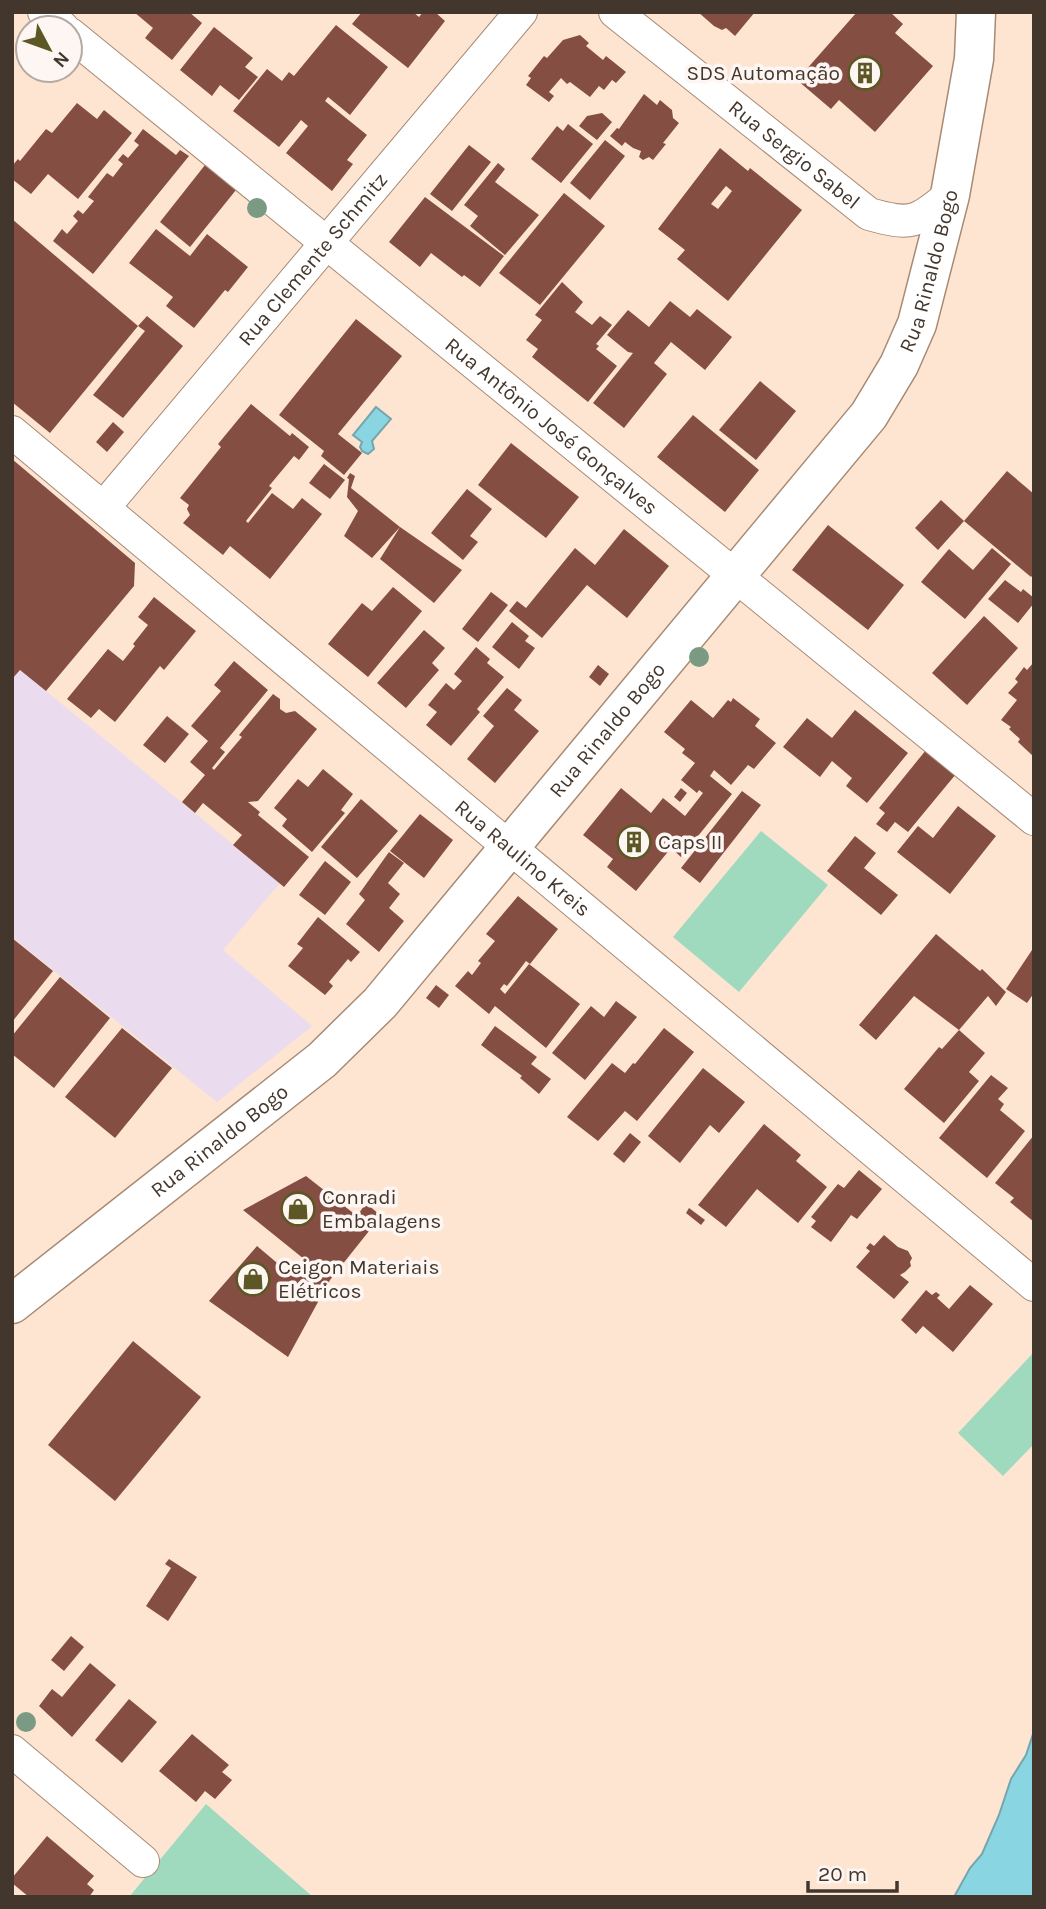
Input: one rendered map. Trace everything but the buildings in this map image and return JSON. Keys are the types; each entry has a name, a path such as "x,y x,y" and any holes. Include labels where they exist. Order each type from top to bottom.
{"main road":[{"name":"Rua Rinaldo Bogo","path":"12,1304 322,1060 380,1003 869,415 899,365 917,324 950,195 974,59 976,12"}],"street":[{"name":"Rua Clemente Schmitz","path":"104,507 520,12"},
{"name":"Rua Sergio Sabel","path":"615,12 869,214 899,222 924,217 950,195"},
{"name":"Rua Antônio José Gonçalves","path":"84,44 1034,819"},
{"name":"Rua Raulino Kreis","path":"12,432 1034,1285"},
{"path":"12,1751 143,1861"}],"shaded area":[{"path":"12,459 135,563 134,586 46,691 280,883 223,950 312,1026 217,1102 12,937"}],"green space":[{"path":"761,831 828,885 739,992 673,937"},
{"path":"1034,1352 1034,1444 1003,1476 958,1433"},
{"path":"206,1804 313,1897 129,1897"}],"water":[{"path":"376,407 391,419 372,441 374,449 368,454 362,451 362,442 353,435"},
{"path":"1034,1731 1034,1897 954,1897 970,1868 982,1854 1011,1779 1026,1755"}],"place":[{"name":"SDS Automação","path":"865,73"},
{"name":"Caps II","path":"634,842"},
{"name":"Conradi Embalagens","path":"298,1209"},
{"name":"Ceigon Materiais Elétricos","path":"253,1279"}]}
